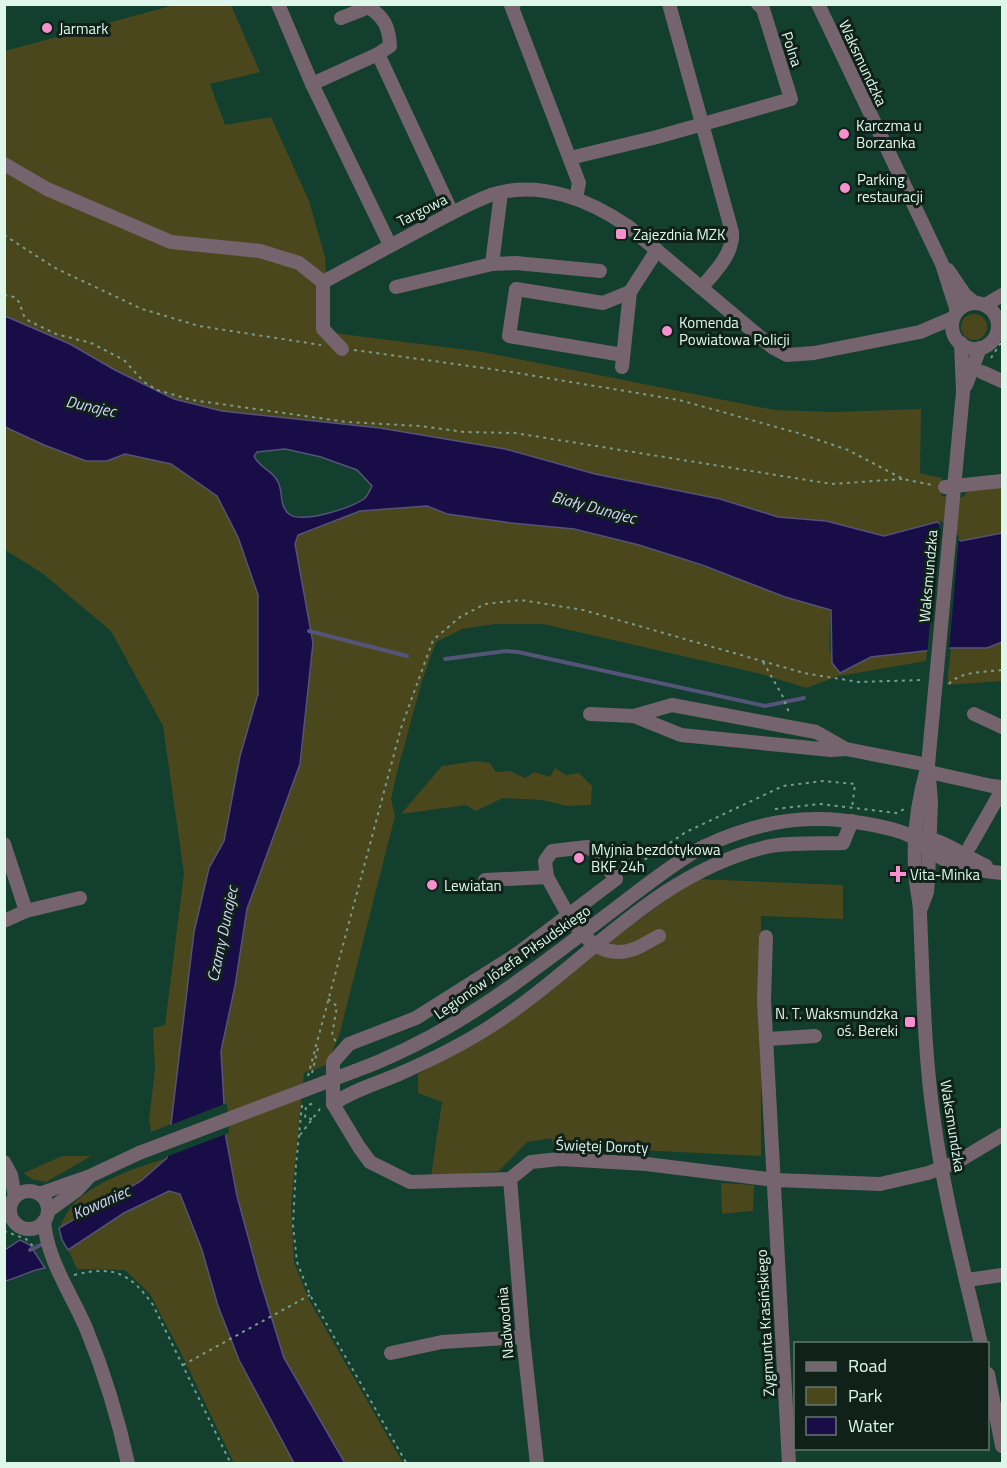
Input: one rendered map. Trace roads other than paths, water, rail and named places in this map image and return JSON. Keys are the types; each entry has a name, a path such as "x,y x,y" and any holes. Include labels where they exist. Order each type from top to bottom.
{"street":[{"name":"Targowa","path":"278,4 312,84 390,245 482,199 501,193 531,191 576,198 610,213 772,347 787,355 814,353 920,332 955,315"},
{"path":"669,4 732,232 733,242 730,250 701,288"},
{"name":"Waksmundzka","path":"818,4 942,264 965,295 980,304"},
{"path":"512,5 579,183 576,198"},
{"name":"Polna","path":"702,124 791,99 765,6"},
{"path":"312,84 378,54 390,46 390,33 382,16 369,7 341,18"},
{"path":"378,54 452,213"},
{"path":"570,158 702,124"},
{"path":"4,164 47,189 171,242 260,251 299,263 323,282"},
{"path":"492,264 501,193"},
{"path":"323,282 390,245"},
{"path":"630,292 603,303 516,289 508,336 622,361 630,292 657,250"},
{"path":"396,287 492,264 516,263 600,271"},
{"name":"Waksmundzka","path":"942,264 955,315"},
{"path":"323,282 323,329 342,349"},
{"path":"980,304 1000,317 998,329 989,344 981,348 970,348 958,340 952,328 955,315 965,305 980,304 1002,295"},
{"name":"Targowa","path":"920,332 958,340"},
{"name":"Waksmundzka","path":"958,340 963,392"},
{"name":"Waksmundzka","path":"981,348 963,392 949,487 951,512 930,680 931,802 916,880 920,910 923,1022 933,1121 981,1342"},
{"path":"982,372 1002,381"},
{"path":"949,487 1002,481"},
{"path":"634,717 672,705 816,732 846,749 1002,788 970,846"},
{"path":"590,714 634,717 681,735 831,750 846,749"},
{"path":"974,714 1002,727"},
{"name":"Legionów Józefa Piłsudskiego","path":"35,1192 90,1176 140,1153 407,1050 456,1023 521,979 703,847 735,834 766,825 812,819 852,821 893,831 924,842 950,863 1002,878"},
{"path":"333,1104 350,1093 436,1058 492,1025 549,983 647,904 697,872 720,861 764,847 843,843 852,821"},
{"path":"4,844 26,911"},
{"path":"510,1179 410,1182 370,1162 333,1104 333,1062 349,1044 416,1018 517,954 569,915 616,879 596,852 587,847 552,850 545,861 547,877 569,915 594,945 606,951 633,950 659,936"},
{"path":"485,880 547,877"},
{"path":"4,921 26,911 80,897"},
{"path":"766,937 764,1000 775,1180"},
{"path":"768,1039 814,1036"},
{"name":"Świętej Doroty","path":"510,1179 531,1162 560,1159 646,1164 775,1180 880,1184 928,1173 957,1162 1002,1135"},
{"path":"8,1168 46,1201 50,1252 84,1323 102,1368 120,1425 128,1464"},
{"path":"8,1168 12,1218 18,1229 50,1252"},
{"name":"Legionów Józefa Piłsudskiego","path":"46,1216 90,1176"},
{"name":"Nadwodnia","path":"510,1179 522,1337 537,1464"},
{"name":"Zygmunta Krasińskiego","path":"775,1180 779,1294 792,1447 789,1464"},
{"path":"10,1203 22,1192 35,1192"},
{"path":"18,1229 36,1227 46,1216"},
{"path":"967,1280 1002,1275"},
{"path":"391,1353 442,1342 522,1337"},
{"path":"989,1384 1002,1446"}],"water":[{"path":"5,316 70,344 115,370 174,399 222,411 380,428 505,449 595,474 720,499 778,517 826,521 884,536 937,522 961,541 1002,533 1002,642 987,648 951,648 871,657 840,673 832,663 831,610 785,597 702,565 639,545 574,529 447,514 427,506 360,511 298,535 295,544 313,643 300,764 247,909 235,986 221,1051 226,1138 237,1196 259,1277 284,1358 345,1463 294,1463 239,1360 218,1306 202,1250 180,1194 169,1191 124,1213 68,1250 62,1240 59,1228 141,1181 167,1158 194,932 209,868 224,841 240,756 258,694 258,595 238,537 217,496 171,464 125,454 107,461 86,461 5,427","holes":["285,449 321,457 357,470 372,486 365,498 350,506 327,514 295,517 289,514 283,506 277,480 254,456 257,452"]},
{"path":"20,1240 30,1245 45,1268 5,1281 5,1250"}],"waterway":[{"path":"309,631 407,656"},
{"path":"445,659 506,651 518,652 765,706 804,698"},
{"name":"Kowaniec","path":"30,1250 45,1243"}],"place":[{"name":"Jarmark","path":"47,28"},
{"name":"Karczma u Borzanka","path":"844,134"},
{"name":"Parking restauracji","path":"845,188"},
{"name":"Zajezdnia MZK","path":"621,234"},
{"name":"Komenda Powiatowa Policji","path":"667,331"},
{"name":"Myjnia bezdotykowa BKF 24h","path":"579,858"},
{"name":"Vita-Minka","path":"898,874"},
{"name":"Lewiatan","path":"432,885"},
{"name":"N. T. Waksmundzka oś. Bereki","path":"910,1022"}],"water label":[{"name":"Dunajec","path":"91,406"},
{"name":"Biały Dunajec","path":"594,507"},
{"name":"Czarny Dunajec","path":"222,934"}]}
